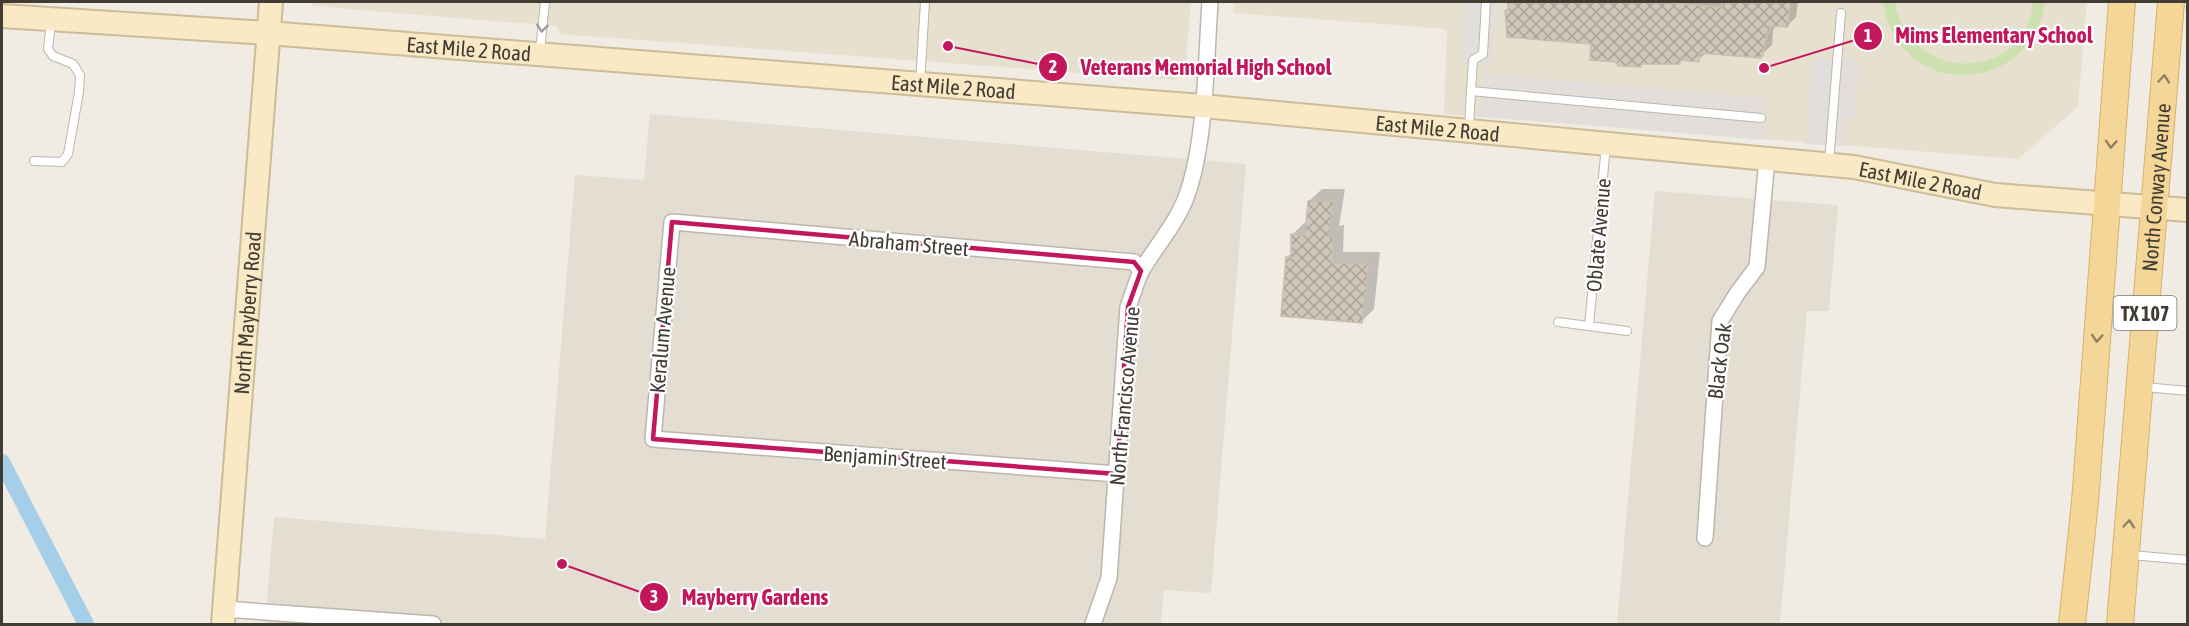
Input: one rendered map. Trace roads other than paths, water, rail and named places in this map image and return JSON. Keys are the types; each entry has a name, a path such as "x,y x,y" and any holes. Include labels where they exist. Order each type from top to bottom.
{"main road":[{"name":"North Mayberry Road","path":"224,617 271,2"},
{"name":"TX 107","path":"2072,624 2085,502 2122,2"},
{"name":"North Conway Avenue","path":"2120,624 2152,207 2171,2"},
{"name":"East Mile 2 Road","path":"2,16 268,33 1202,106 1854,167 1995,195 2187,210"}],"street":[{"name":"North Francisco Avenue","path":"1093,624 1109,578 1128,307 1141,271 1169,231 1189,191 1196,159 1202,106 1210,2"},
{"name":"Black Oak","path":"1705,538 1719,321 1737,292 1757,267 1767,159"},
{"name":"Abraham Street","path":"672,222 1134,262 1141,271"},
{"name":"Keralum Avenue","path":"653,439 672,222"},
{"name":"Benjamin Street","path":"653,439 1117,474"},
{"path":"224,617 433,624"}],"lane":[{"path":"540,55 545,2"},
{"path":"920,84 925,2"},
{"path":"1469,131 1473,60 1483,54 1486,2"},
{"path":"1829,165 1841,13"},
{"path":"34,161 62,162 68,154 79,92 80,75 73,64 53,56 48,49 51,19"},
{"path":"1472,91 1761,118"},
{"name":"Oblate Avenue","path":"1589,326 1606,144"},
{"path":"1558,322 1627,331"},
{"path":"2139,387 2187,391"},
{"path":"2126,555 2187,560"}],"waterway":[{"path":"2,462 86,624"}],"place":[{"name":"Veterans Memorial High School","path":"948,46"},
{"name":"Mims Elementary School","path":"1764,68"},
{"name":"Mayberry Gardens","path":"562,564"}]}
